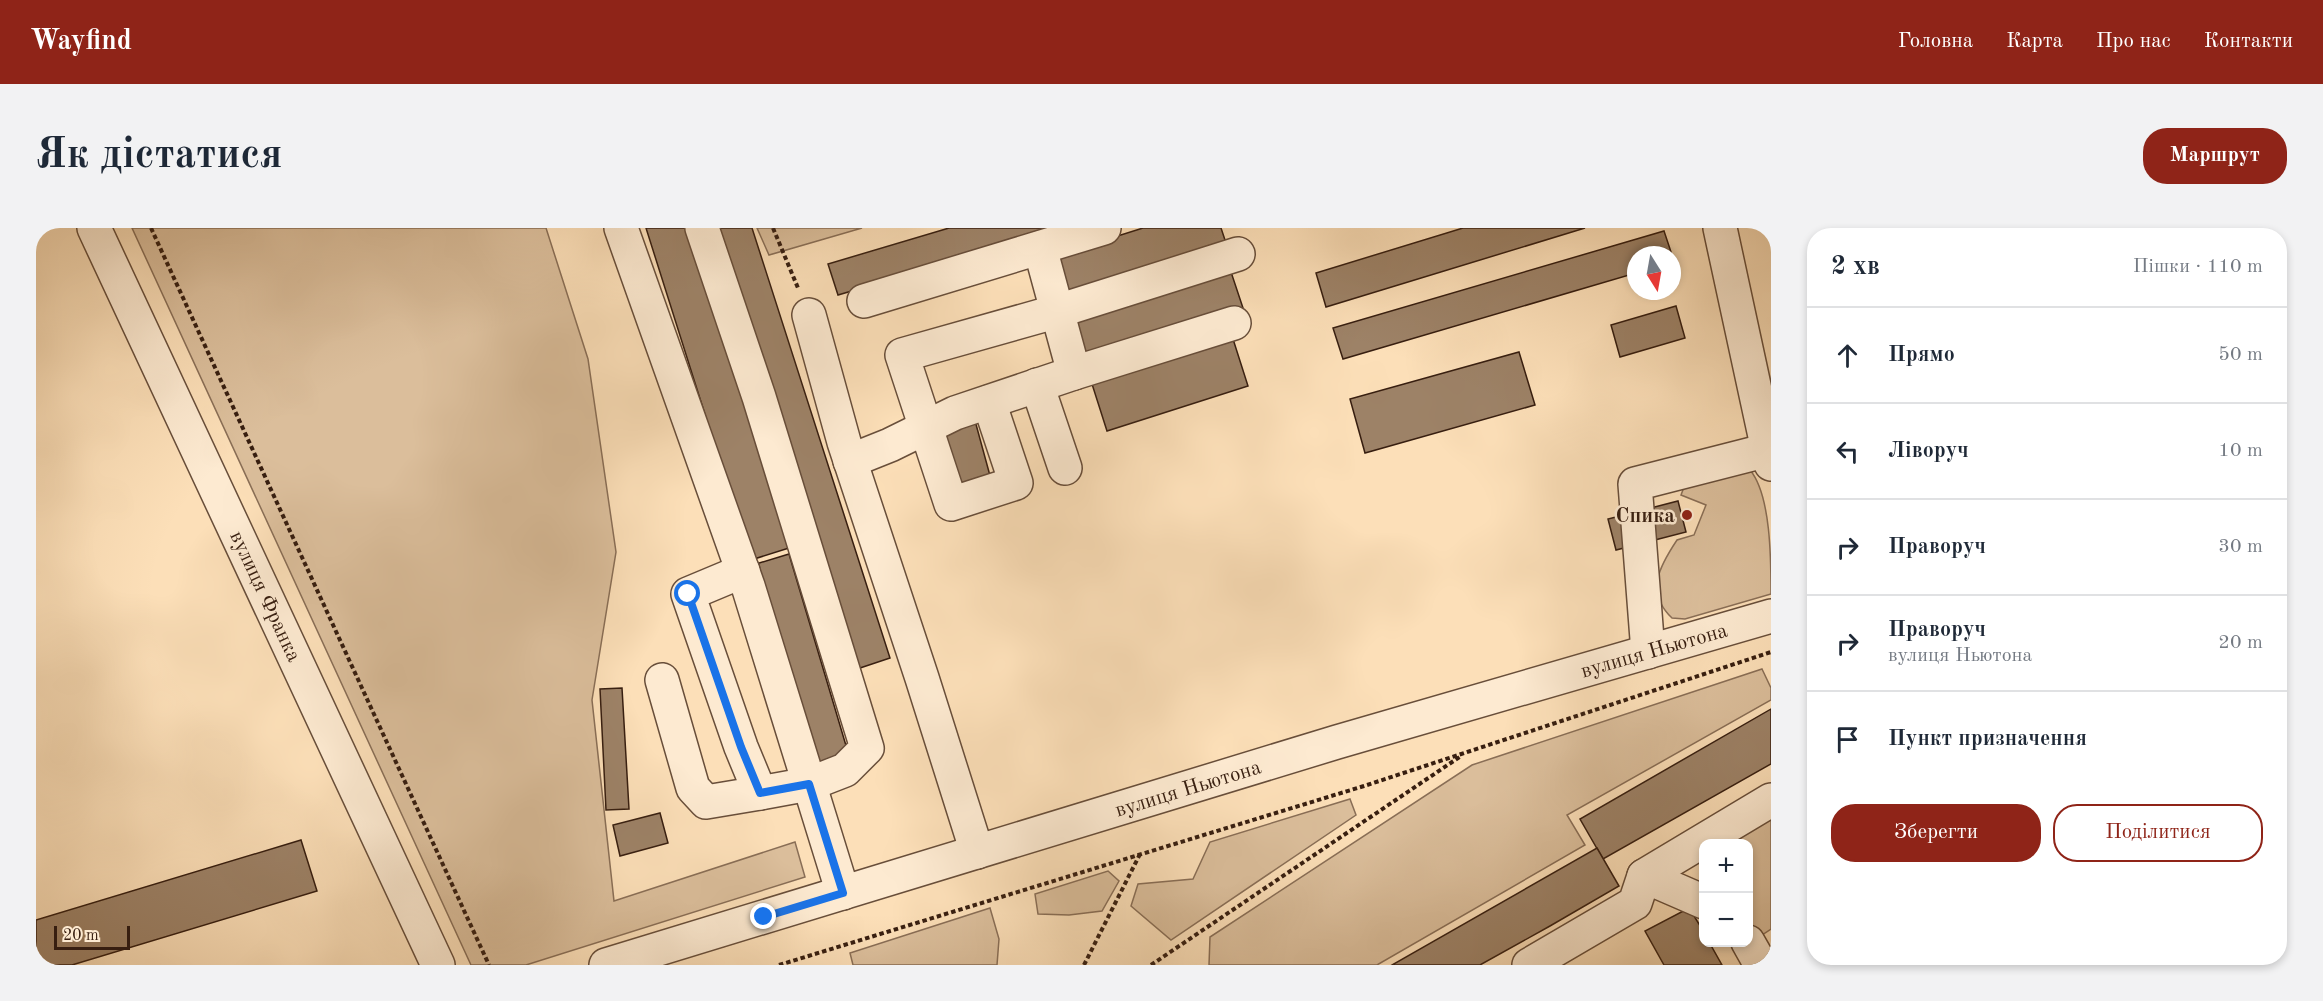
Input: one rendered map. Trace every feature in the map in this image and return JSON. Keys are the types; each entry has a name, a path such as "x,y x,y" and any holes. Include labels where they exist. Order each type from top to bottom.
{"street":[{"name":"вулиця Франка","path":"94,228 438,965"},
{"path":"621,228 743,571 843,893"},
{"path":"662,680 693,788 706,802 809,784 844,770 867,748 766,419 702,228"},
{"path":"864,301 1104,228"},
{"path":"1648,652 1635,484 1769,457 1720,228"},
{"path":"1040,248 1074,373"},
{"path":"989,402 1016,483 951,504 902,355 1058,311 1238,254"},
{"path":"809,315 850,461 922,678 976,852"},
{"path":"850,461 955,413 1234,323"},
{"path":"1037,385 1065,468"},
{"path":"743,571 688,594 741,747 760,793"},
{"name":"вулиця Ньютона","path":"606,965 1349,739 1771,616"},
{"path":"1529,965 1635,903 1644,876 1771,800"},
{"path":"1644,876 1699,900"},
{"path":"1751,947 1761,965"}],"path":[{"path":"151,228 489,965"},
{"path":"772,228 809,315"},
{"path":"779,965 1364,786 1771,652"},
{"path":"1151,965 1465,753"},
{"path":"1084,965 1140,854"}],"shaded area":[{"path":"132,228 546,228 588,359 616,552 592,700 614,901 795,842 805,877 526,965 471,965"},
{"path":"757,228 862,228 769,255"},
{"path":"1750,470 1757,481 1766,511 1770,546 1771,594 1685,619 1672,618 1659,599 1657,589 1660,570 1677,540 1694,535 1706,505 1681,495 1686,482"},
{"path":"1762,669 1771,688 1771,700 1567,815 1585,845 1377,965 1209,965 1210,937 1472,765"},
{"path":"1350,799 1356,815 1171,940 1131,906 1138,884 1193,879 1210,842"},
{"path":"1771,814 1771,929 1759,937 1753,927 1753,839 1730,839"},
{"path":"1108,871 1119,881 1102,911 1069,915 1038,914 1035,894"},
{"path":"990,908 999,939 997,965 853,965 850,953"}],"building":[{"path":"646,228 689,228 789,548 751,560"},
{"path":"715,228 752,228 890,658 857,669"},
{"path":"949,228 1065,228 838,295 828,264"},
{"path":"1143,228 1221,228 1227,246 1067,295 1054,256"},
{"path":"1463,228 1585,228 1326,307 1316,273"},
{"path":"1664,231 1669,246 1627,246 1627,276 1343,359 1333,328"},
{"path":"1228,263 1243,308 1084,361 1069,316"},
{"path":"1676,306 1685,338 1620,357 1611,325"},
{"path":"1233,339 1248,386 1107,431 1092,384"},
{"path":"1519,352 1535,405 1365,453 1350,399"},
{"path":"974,417 992,483 958,492 940,426"},
{"path":"1678,501 1686,532 1616,550 1608,519"},
{"path":"789,554 850,759 817,769 756,564"},
{"path":"622,688 629,809 606,810 600,689"},
{"path":"1771,709 1771,764 1603,859 1580,819"},
{"path":"660,813 668,843 620,856 613,825"},
{"path":"301,840 317,891 72,965 36,965 36,920"},
{"path":"1597,848 1619,886 1550,926 1480,965 1392,965"},
{"path":"1689,908 1699,924 1699,947 1712,947 1722,965 1664,965 1645,931"}],"place":[{"name":"Спика","path":"1687,515"}],"route":[{"path":"688,594 741,747 760,793 809,784 843,893 764,917"}]}
